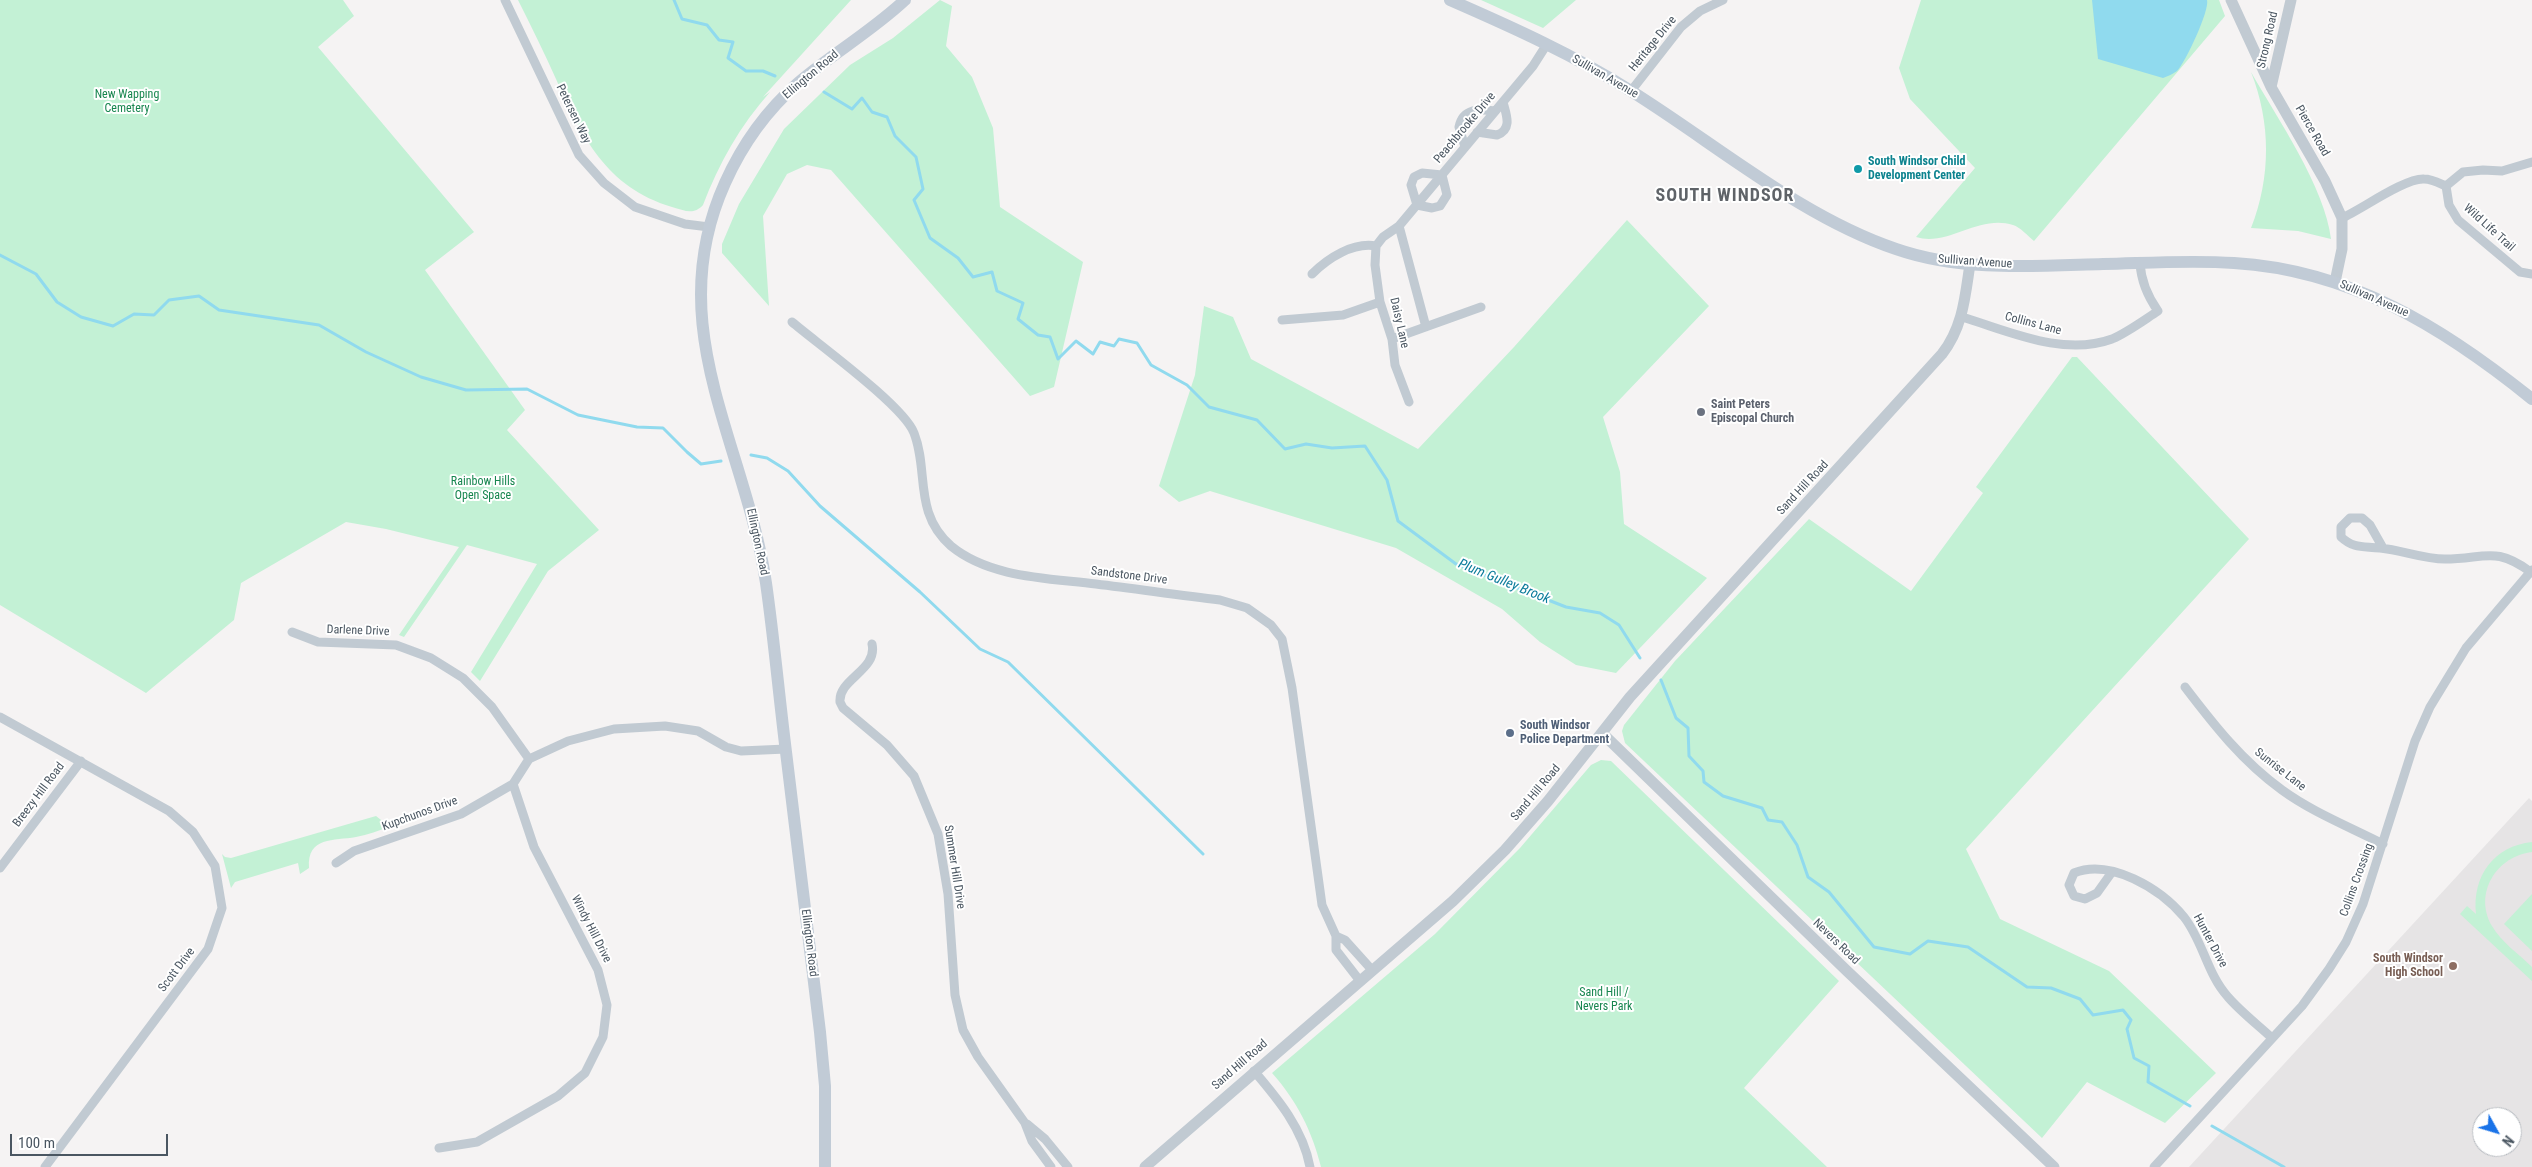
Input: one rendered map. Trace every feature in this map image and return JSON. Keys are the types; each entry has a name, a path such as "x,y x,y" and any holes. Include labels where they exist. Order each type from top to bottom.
{"main road":[{"name":"Ellington Road","path":"825,1167 825,1086 820,1034 759,544 737,461 712,386 705,348 700,291 703,261 716,203 738,157 754,131 797,84 905,0"},
{"name":"Sullivan Avenue","path":"1450,0 1547,44 1631,91 1838,225 1898,250 1940,261 1970,264 2044,266 2236,263 2275,268 2336,282 2388,303 2438,330 2491,366 2532,399"}],"street":[{"name":"Petersen Way","path":"505,0 579,155 604,182 635,206 685,224 710,227"},
{"name":"Heritage Drive","path":"1631,91 1681,27 1700,11 1723,0"},
{"name":"Pierce Road","path":"2231,0 2271,86 2325,180 2342,218 2342,249 2336,282"},
{"name":"Strong Road","path":"2271,86 2291,0"},
{"name":"Peachbrooke Drive","path":"1376,246 1383,237 1399,226 1537,61 1547,44"},
{"path":"1477,132 1498,135 1504,131 1508,123 1503,102"},
{"path":"1465,147 1459,127 1464,116 1475,110 1495,111"},
{"path":"2342,218 2409,182 2422,179 2435,181 2446,186 2463,172 2483,170 2502,172 2532,162"},
{"path":"1422,173 1442,175 1447,195 1443,203 1432,208 1417,204 1411,189 1414,177 1422,173"},
{"name":"Wild Life Trail","path":"2446,186 2449,205 2458,220 2520,272 2532,274"},
{"path":"1399,226 1426,327"},
{"path":"1312,274 1320,266 1345,252 1365,244 1376,246"},
{"name":"Daisy Lane","path":"1376,246 1375,265 1380,302 1392,339 1394,365 1408,402"},
{"name":"Collins Lane","path":"1962,317 2061,345 2082,346 2112,338 2158,311 2152,303 2141,276 2140,263"},
{"name":"Sand Hill Road","path":"1144,1167 1453,901 1505,850 1548,801 1630,697 1915,386 1950,343 1962,317 1970,264"},
{"path":"1282,320 1343,315 1380,302"},
{"path":"1392,339 1481,307"},
{"name":"Sandstone Drive","path":"792,322 901,413 914,433 920,460 923,494 934,523 951,545 966,555 981,564 1018,574 1220,600 1247,608 1271,625 1282,639 1292,688 1322,905 1336,936 1336,950 1360,980"},
{"path":"2383,548 2370,525 2362,518 2350,518 2341,527 2341,537 2349,545 2383,548 2407,554 2444,559 2490,554 2504,556 2531,572"},
{"name":"Collins Crossing","path":"2154,1167 2315,988 2346,942 2363,904 2415,742 2430,707 2466,648 2531,572"},
{"name":"Darlene Drive","path":"292,632 318,642 396,645 430,658 463,678 492,707 529,759"},
{"name":"Summer Hill Drive","path":"872,644 873,655 842,692 840,702 843,708 899,757 914,776 925,800 938,834 942,852 948,894 955,995 962,1030 978,1057 1025,1123 1032,1141 1051,1167"},
{"name":"Sunrise Lane","path":"2185,686 2223,737 2249,764 2283,791 2383,844"},
{"name":"Scott Drive","path":"0,717 169,811 193,832 215,866 222,908 208,949 46,1167"},
{"path":"529,759 568,741 614,730 666,726 698,731 726,746 741,751 786,749"},
{"name":"Nevers Road","path":"1602,734 1847,971 2054,1167"},
{"name":"Kupchunos Drive","path":"336,863 354,851 461,814 513,784 529,759"},
{"name":"Breezy Hill Road","path":"0,868 81,761"},
{"name":"Windy Hill Drive","path":"439,1148 477,1142 558,1096 585,1073 603,1037 607,1005 598,970 534,847 513,784"},
{"name":"Hunter Drive","path":"2112,872 2097,893 2085,899 2074,896 2069,885 2074,873 2085,869 2112,872 2128,876 2162,896 2184,918 2210,970 2227,997 2272,1038"},
{"name":"Sandstone Drive","path":"1336,936 1345,940 1372,970"},
{"path":"1254,1071 1278,1099 1293,1123 1307,1150 1310,1167"},
{"name":"Summer Hill Drive","path":"1025,1123 1045,1139 1068,1167"}],"shaded area":[{"name":"South Windsor High School","path":"2529,798 2532,801 2532,1167 2189,1167"}],"green space":[{"path":"0,0 343,0 354,16 318,47 474,232 425,270 525,410 507,430 599,530 548,571 480,681 471,672 537,564 467,545 404,637 399,635 459,547 386,529 346,522 241,583 234,620 146,693 0,605"},
{"path":"518,0 851,0 763,97 770,92 749,118 731,146 716,174 703,205 696,210 684,211 649,198 630,187 613,173 599,157 576,121"},
{"path":"940,0 952,6 946,46 972,77 993,128 1000,207 1083,262 1054,387 1030,396 831,170 807,165 787,174 763,216 769,306 722,253 722,244 739,204 784,129 850,65 893,38"},
{"path":"1481,0 1576,0 1543,28"},
{"path":"1921,0 2219,0 2225,16 2034,241 2016,226 2000,223 1976,227 1940,238 1928,239 1916,237 1975,168 1910,99 1899,68"},
{"path":"2251,72 2310,175 2320,197 2331,239 2298,231 2251,228 2258,209 2262,189 2266,150 2262,111 2258,91"},
{"path":"1627,220 1709,306 1603,417 1620,472 1624,524 1707,578 1616,673 1576,665 1540,642 1502,609 1396,548 1210,491 1179,502 1159,486 1195,375 1204,306 1233,317 1251,359 1418,449 1514,347"},
{"path":"2072,357 2077,357 2249,539 1966,849 2000,919 2109,971 2216,1073 2165,1123 2087,1082 2042,1138 1625,743 1622,731 1624,725 1675,661 1809,519 1911,591 1983,493 1976,487"},
{"name":"Sand Hill / Nevers Park","path":"1601,760 1611,761 1839,981 1744,1088 1827,1167 1321,1167 1313,1141 1302,1117 1289,1094 1272,1073 1435,934 1520,848 1591,765"},
{"path":"376,816 390,827 360,836 331,840 317,845 312,850 309,868 300,874 298,863 235,882 231,888 222,854 225,857 231,858"},
{"path":"2532,842 2532,852 2519,855 2499,868 2487,889 2485,901 2487,914 2496,932 2505,943 2532,967 2532,981 2460,914 2467,906 2476,914 2478,887 2488,865 2507,850"},
{"path":"2532,894 2532,951 2504,924"}],"water":[{"path":"2092,0 2207,0 2207,6 2196,36 2181,66 2177,71 2163,78 2098,59"}],"waterway":[{"name":"Plum Gulley Brook","path":"674,0 682,19 707,25 719,40 733,42 728,58 746,71 763,71 775,76"},
{"name":"Plum Gulley Brook","path":"824,92 852,109 862,98 872,112 887,117 895,136 916,157 923,189 914,200 930,238 958,258 973,277 992,272 997,291 1023,303 1018,319 1038,335 1050,337 1058,359 1076,341 1093,354 1100,342 1114,346 1119,339 1137,343 1151,365 1187,385 1209,407 1257,420 1285,449 1306,444 1332,448 1365,446 1387,480 1398,521 1456,564 1566,607 1600,613 1619,625 1640,658"},
{"path":"0,255 36,274 57,302 81,317 113,326 134,314 154,315 169,300 199,296 219,310 319,325 366,352 421,377 466,390 527,389 578,415 637,427 663,428 701,464 721,461"},
{"path":"751,455 767,458 788,471 820,506 920,592 980,649 1008,662 1203,854"},
{"name":"Plum Gulley Brook","path":"1661,680 1676,718 1688,728 1689,756 1703,771 1704,782 1723,796 1762,808 1768,820 1782,822 1797,845 1808,877 1829,892 1874,947 1910,954 1928,941 1968,947 2027,987 2051,988 2080,999 2093,1015 2123,1010 2131,1020 2127,1029 2134,1058 2149,1066 2148,1082 2190,1106"},
{"name":"Plum Gulley Brook","path":"2212,1126 2284,1167"}],"place":[{"name":"South Windsor Child Development Center","path":"1858,169"},
{"name":"Saint Peters Episcopal Church","path":"1701,412"},
{"name":"South Windsor Police Department","path":"1510,733"},
{"name":"South Windsor High School","path":"2453,966"}],"district":[{"name":"SOUTH WINDSOR","path":"1725,196"}],"park label":[{"name":"New Wapping Cemetery","path":"127,102"},
{"name":"Rainbow Hills Open Space","path":"483,489"}]}
